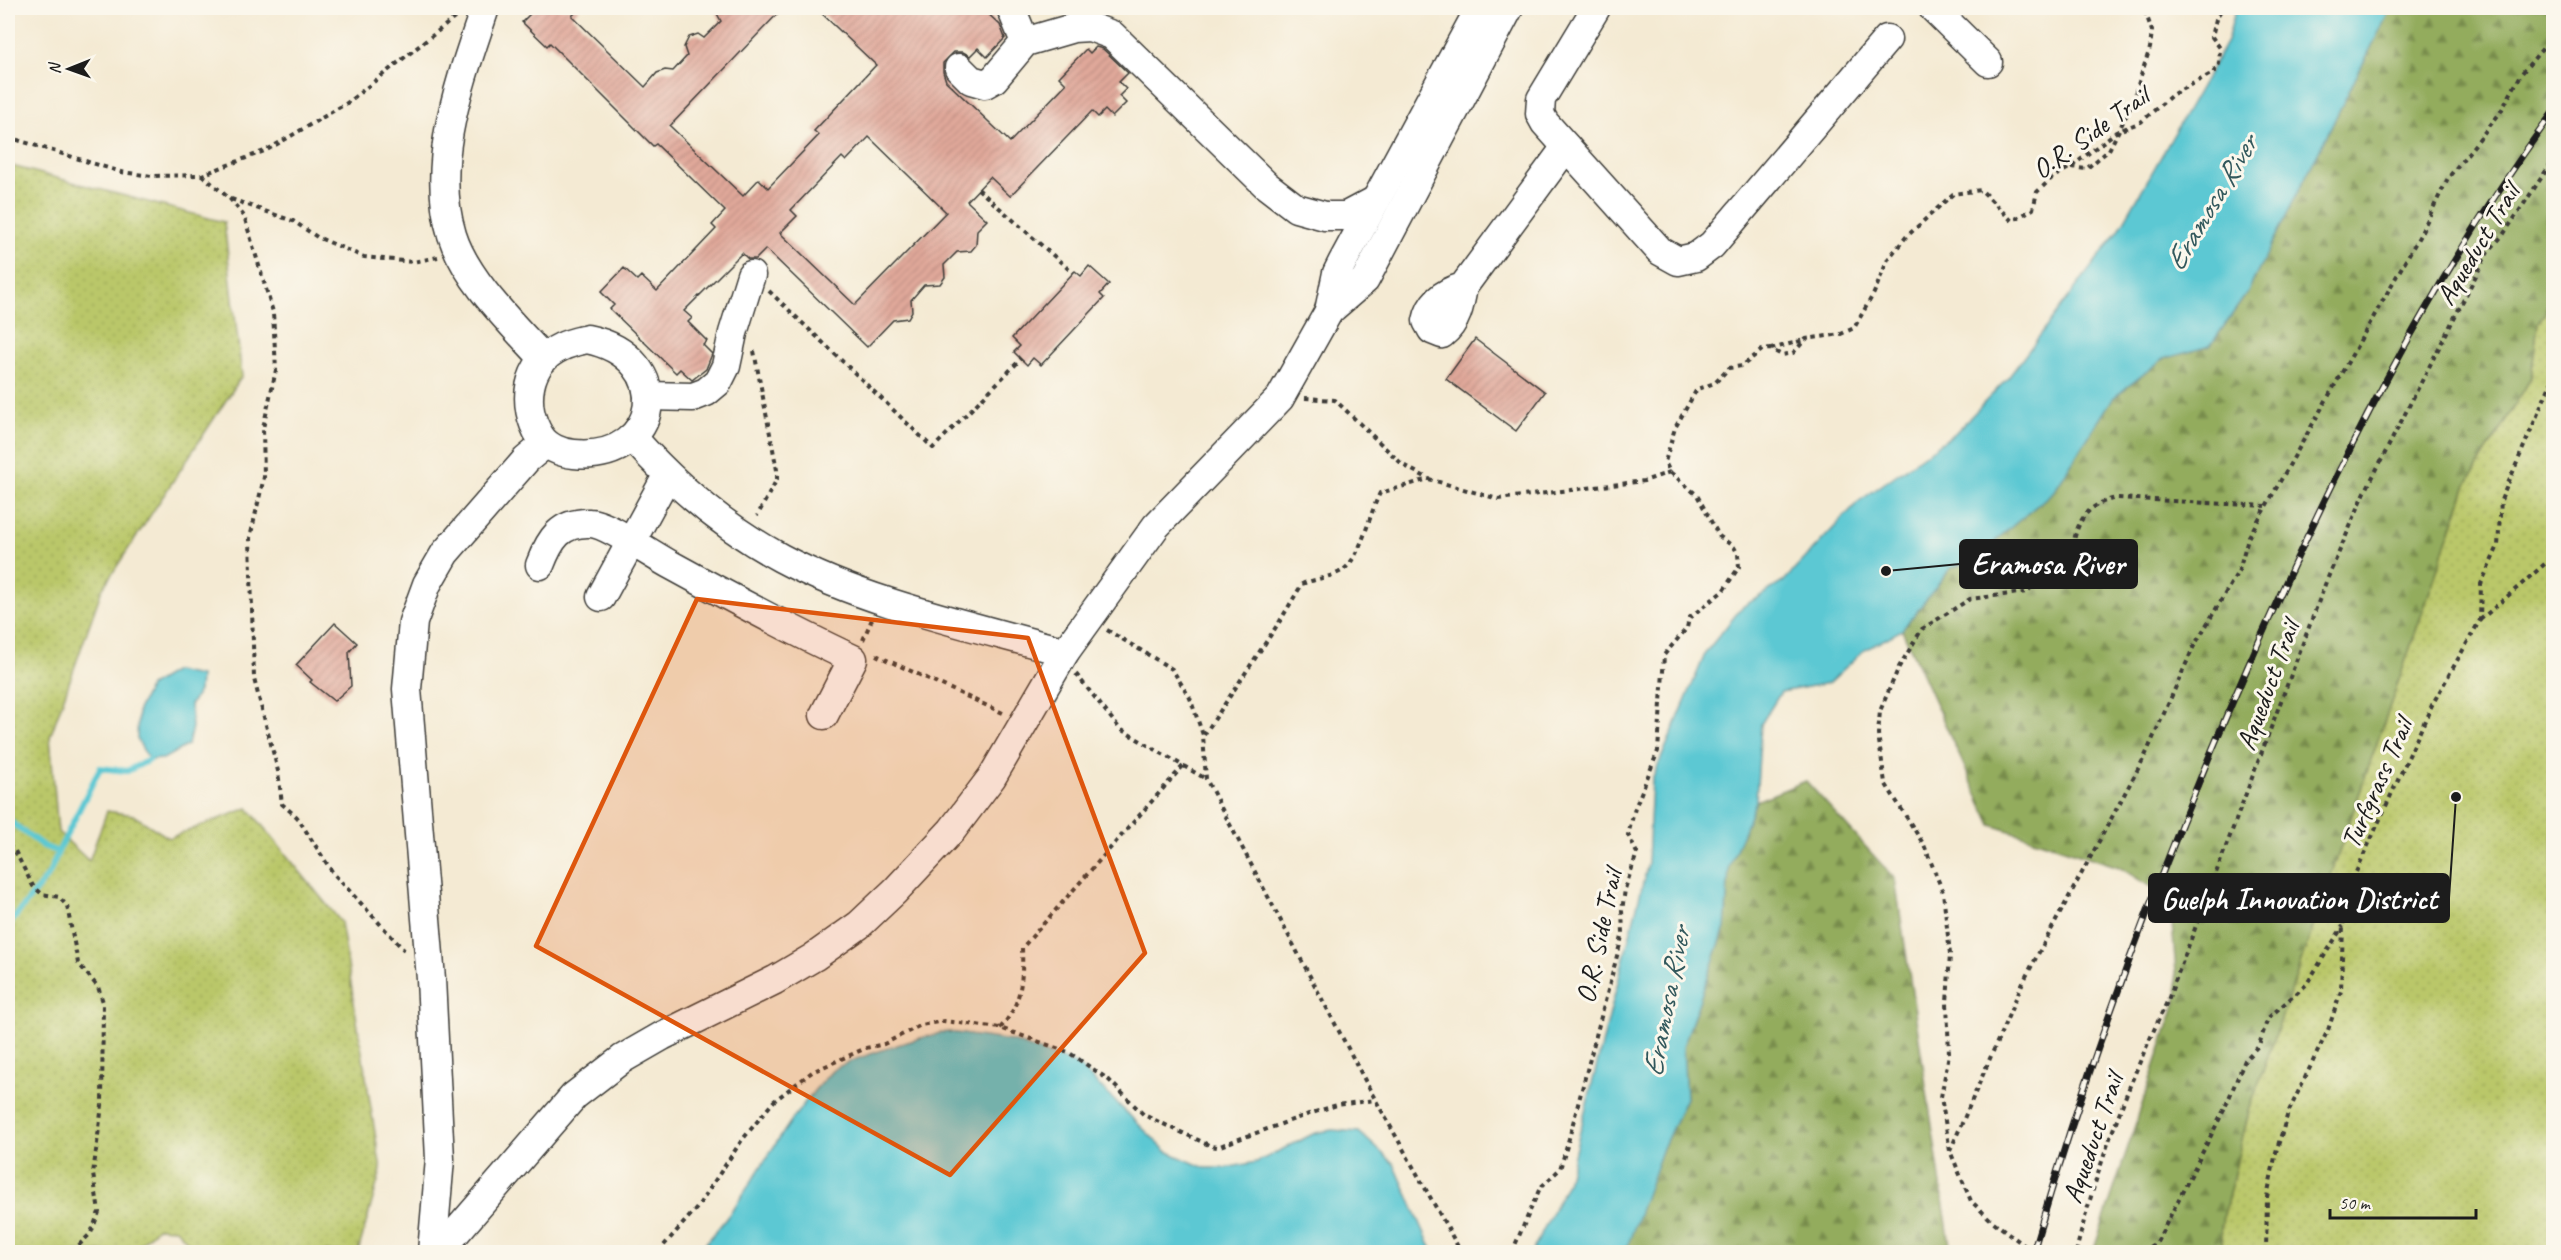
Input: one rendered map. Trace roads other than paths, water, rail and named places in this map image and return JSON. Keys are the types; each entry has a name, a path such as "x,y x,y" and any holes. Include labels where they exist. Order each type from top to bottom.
{"lane":[{"path":"1011,8 1025,42"},
{"path":"439,1252 574,1096 614,1065 662,1036 775,980 859,925 895,891 952,830 992,777 1063,655 1156,526 1280,398 1329,311 1337,273 1480,8"},
{"path":"1329,311 1365,280 1509,8"},
{"path":"1596,8 1540,105 1540,114 1566,147 1660,251 1678,261 1696,257 1712,245 1887,39"},
{"path":"1933,8 1988,62"},
{"path":"471,11 465,69 445,150 445,201 452,236 470,270 505,316 544,358"},
{"path":"959,68 971,80 985,84 994,79 1025,42 1073,28 1090,27 1112,35 1266,185 1296,208 1325,216 1346,216 1376,200"},
{"path":"1463,287 1566,147"},
{"path":"648,396 693,397 706,392 718,382 726,366 733,333 751,275"},
{"path":"588,339 609,343 628,355 644,375 648,396 646,416 633,438 615,451 592,456 567,453 545,444 532,422 528,398 532,375 544,358 561,347 588,339"},
{"path":"633,438 667,476 714,514 781,558 881,600 1063,655"},
{"path":"432,1252 440,1159 431,979 407,689 413,622 427,584 445,553 525,460 545,444"},
{"path":"601,597 667,476"},
{"path":"540,565 549,543 569,524 593,522 755,611 856,654 825,716"}],"water":[{"path":"2236,8 2391,8 2247,293 2210,346 2163,359 2113,398 2054,491 1996,540 1983,557 1951,568 1902,630 1863,651 1829,683 1781,692 1761,724 1756,801 1729,867 1725,928 1683,1047 1686,1098 1663,1148 1629,1242 1624,1252 1532,1252 1567,1183 1648,863 1652,780 1706,652 1742,607 1783,582 1858,502 1955,433 2008,378 2119,230 2227,41"},
{"path":"175,671 200,676 199,691 190,705 192,727 188,745 163,759 149,760 137,739 138,710 150,686"},
{"path":"949,1032 1012,1041 1078,1065 1166,1151 1205,1168 1225,1168 1257,1162 1315,1133 1332,1130 1359,1132 1394,1164 1433,1252 699,1252 729,1215 804,1103 832,1071 839,1066 888,1048"}],"waterway":[{"path":"8,820 43,846 58,852 100,768 127,771 149,760"},
{"path":"8,926 49,874 58,852"}],"railway":[{"path":"2033,1252 2079,1103 2131,955 2188,808 2281,592 2350,449 2425,310 2508,176 2554,111"}],"place":[{"name":"Eramosa River","path":"1886,571"},
{"name":"Guelph Innovation District","path":"2456,797"}]}
